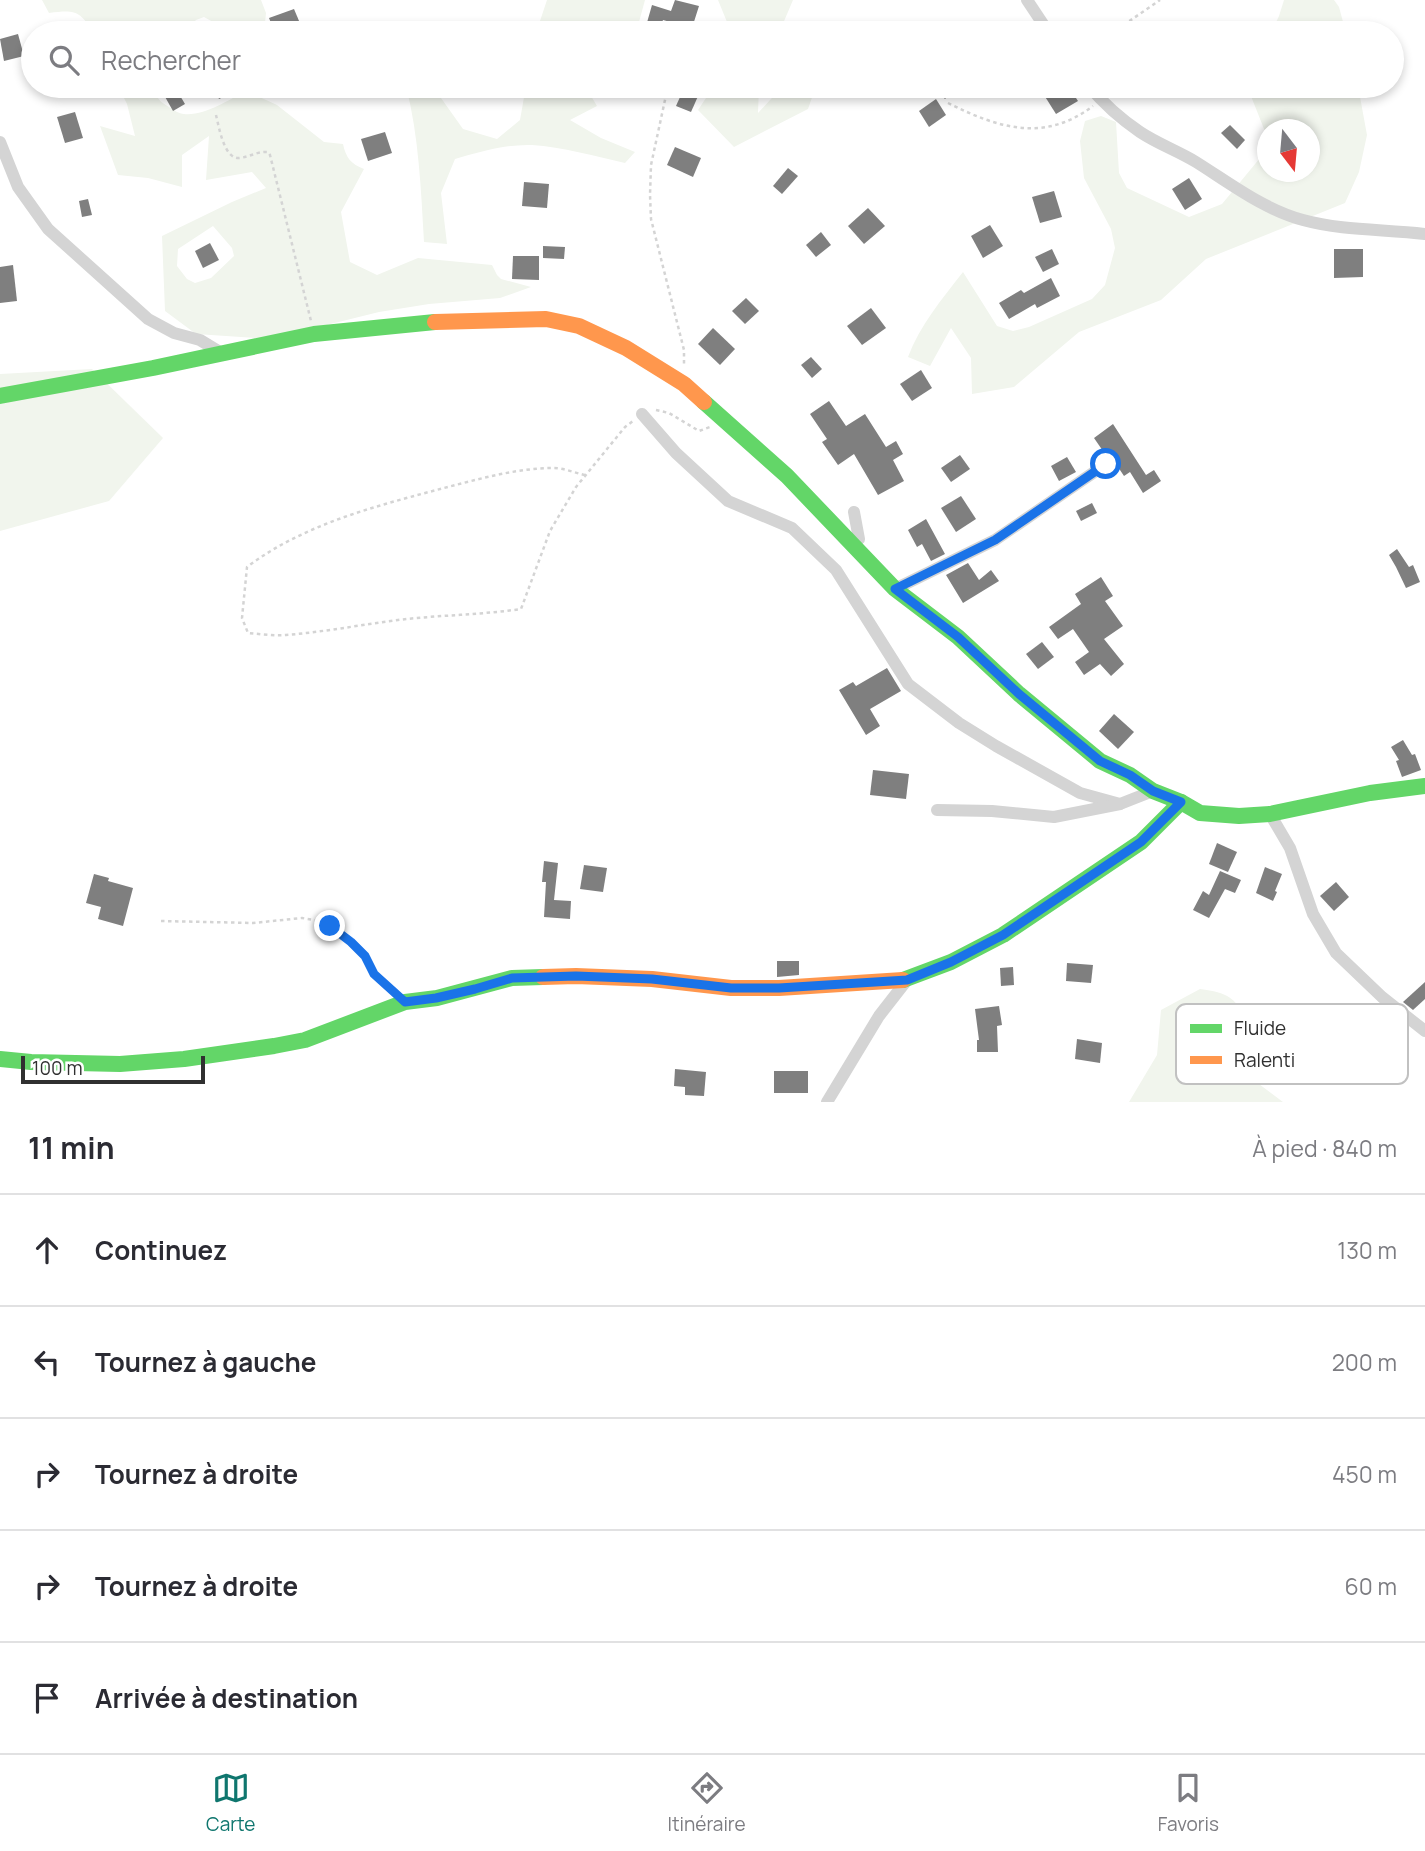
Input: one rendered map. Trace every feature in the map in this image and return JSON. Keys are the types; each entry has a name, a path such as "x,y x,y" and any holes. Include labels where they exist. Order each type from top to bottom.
{"main road":[{"path":"0,396 314,334 446,321 546,319 579,326 635,354 684,384 787,476 895,589 958,637 1019,694 1100,761 1130,775 1153,791 1200,813 1239,816 1270,814 1370,793 1425,786"},
{"path":"0,1059 120,1064 184,1059 305,1040 405,1002 436,998 512,978 589,976 652,979 731,988 907,980 951,962 1003,935 1141,842 1181,802"}],"street":[{"path":"1027,0 1041,21"},
{"path":"1101,100 1141,132 1194,160 1262,205 1304,220 1338,227 1425,234"},
{"path":"0,142 18,187 48,229 148,319 174,334 200,340 223,354"},
{"path":"642,414 676,453 728,501 792,528 836,570 908,684 959,723 996,746 1080,793 1120,804"},
{"path":"895,589 995,540 1106,464"},
{"path":"852,545 859,539 855,512"},
{"path":"937,810 992,811 1054,817 1120,804 1153,791"},
{"path":"1270,814 1290,848 1313,914 1336,953 1391,1004"},
{"path":"827,1102 879,1016 907,980"},
{"path":"1408,1018 1425,1031"}],"path":[{"path":"1129,21 1160,0"},
{"path":"665,98 651,165 651,219 684,350 684,384"},
{"path":"948,103 978,118 1014,128 1042,128 1064,123 1081,115 1101,100"},
{"path":"216,115 226,151 231,156 237,159 263,151 270,155 314,334"},
{"path":"585,475 557,467 516,471 403,499 318,527 268,551 247,567 242,618 248,633 282,635 330,631 396,620 521,609 550,531 576,487 625,426 650,408 669,413 699,431 726,420"},
{"path":"161,922 253,923 302,918 319,920 351,942 365,956 374,974 405,1002"}],"shaded area":[{"path":"42,0 261,0 266,13 265,21 211,21 204,17 195,21 85,21 76,13 49,13"},
{"path":"547,0 645,0 639,21 540,21"},
{"path":"718,0 793,0 784,21 727,21"},
{"path":"1284,0 1334,0 1343,21 1277,21"},
{"path":"124,98 158,98 175,111 192,114 233,98 262,98 277,105 324,142 343,144 350,160 364,169 341,212 350,262 377,275 418,258 492,265 501,279 531,287 500,298 429,304 379,312 270,339 196,334 165,311 162,236 266,188 252,172 206,180 209,136 182,155 182,187 148,178 118,175 100,126 135,136","holes":["213,226 232,248 234,256 211,278 195,283 187,279 177,266 178,249"]},
{"path":"409,98 441,98 463,129 497,139 520,120 524,98 592,98 597,106 570,120 601,138 635,152 625,163 578,152 522,145 455,159 441,193 447,244 424,242 417,144"},
{"path":"706,98 759,98 758,113 772,98 812,98 808,109 734,147 698,110"},
{"path":"1252,98 1360,98 1367,135 1359,172 1345,203 1206,259 1161,300 1079,332 1014,387 972,394 971,358 951,328 930,366 908,357 925,323 963,272 997,326 1013,331 1029,327 1092,299 1105,285 1115,248 1111,229 1084,178 1080,141 1085,121 1101,116 1116,122 1119,173 1127,188 1189,217 1222,204 1257,162 1257,182 1320,182 1320,119 1260,119"},
{"path":"92,369 163,438 109,501 0,531 0,374"},
{"path":"1200,989 1232,999 1237,1004 1176,1004 1176,1084 1259,1084 1283,1102 1129,1102 1157,1055 1161,1010"}],"building":[{"path":"675,0 699,6 694,21 647,21 652,5 671,11"},
{"path":"294,9 299,21 270,21 269,18"},
{"path":"18,34 21,57 4,61 0,39"},
{"path":"166,98 181,98 185,104 173,111"},
{"path":"680,98 697,98 691,112 676,106"},
{"path":"1046,98 1076,98 1078,101 1056,114"},
{"path":"936,99 946,115 929,127 919,111"},
{"path":"75,112 83,138 65,143 57,117"},
{"path":"1230,125 1245,140 1237,149 1221,133"},
{"path":"385,132 392,153 368,161 361,139"},
{"path":"675,147 701,158 693,177 667,165"},
{"path":"788,168 798,176 782,194 773,186"},
{"path":"1189,178 1202,199 1185,210 1172,189"},
{"path":"524,182 549,184 547,208 522,206"},
{"path":"1054,191 1062,217 1040,223 1032,197"},
{"path":"88,199 92,215 82,217 79,201"},
{"path":"868,208 885,226 864,244 848,226"},
{"path":"990,225 1003,246 983,258 971,236"},
{"path":"821,232 831,245 816,257 806,245"},
{"path":"210,243 219,260 203,268 195,251"},
{"path":"543,246 565,247 564,259 543,258"},
{"path":"1052,249 1059,264 1043,272 1035,257"},
{"path":"1334,249 1363,249 1363,277 1334,278"},
{"path":"513,256 539,256 539,280 512,279"},
{"path":"13,265 17,301 0,303 0,267"},
{"path":"1051,278 1060,296 1037,308 1035,304 1009,319 999,303 1021,290 1024,293"},
{"path":"746,298 759,311 745,324 732,311"},
{"path":"871,308 886,328 862,345 847,326"},
{"path":"713,328 735,349 720,365 698,344"},
{"path":"811,357 822,369 812,378 801,365"},
{"path":"921,370 932,388 912,401 900,384"},
{"path":"829,401 846,426 865,414 886,447 896,441 903,454 893,460 904,481 878,495 854,454 838,465 822,442 827,439 810,414"},
{"path":"1113,424 1146,475 1154,470 1161,481 1143,493 1130,472 1124,476 1108,452 1105,454 1094,438"},
{"path":"960,455 970,469 951,482 941,468"},
{"path":"1067,457 1076,472 1059,481 1051,466"},
{"path":"961,496 976,519 956,532 941,508"},
{"path":"1092,503 1097,513 1081,521 1076,511"},
{"path":"926,519 945,554 931,561 922,544 917,547 908,530"},
{"path":"1397,549 1409,567 1413,565 1420,582 1406,588 1389,555"},
{"path":"968,563 979,580 991,570 999,581 963,603 946,575"},
{"path":"1101,577 1113,596 1105,601 1123,626 1104,639 1124,664 1111,676 1100,664 1084,675 1075,662 1089,652 1073,629 1058,639 1049,627 1081,604 1075,594"},
{"path":"1042,642 1054,657 1038,669 1026,654"},
{"path":"887,668 901,691 870,709 880,726 866,735 839,690 853,682 856,686"},
{"path":"1114,714 1134,732 1118,749 1099,731"},
{"path":"1403,740 1412,755 1415,754 1421,770 1402,777 1396,761 1399,760 1391,747"},
{"path":"873,770 909,774 906,799 870,795"},
{"path":"1217,843 1237,852 1228,872 1209,864"},
{"path":"544,861 558,863 554,900 571,901 570,919 544,917"},
{"path":"584,865 607,868 603,892 580,889"},
{"path":"1265,867 1282,874 1273,901 1256,893"},
{"path":"1220,871 1241,880 1235,893 1225,889 1209,918 1193,910 1203,891 1209,895"},
{"path":"94,874 133,888 123,926 98,919 101,907 86,903"},
{"path":"1336,882 1349,897 1334,911 1320,896"},
{"path":"777,961 799,961 799,975 777,977"},
{"path":"1067,963 1093,965 1091,983 1066,981"},
{"path":"1013,967 1014,985 1001,986 1000,968"},
{"path":"1425,982 1425,999 1413,1010 1403,1002"},
{"path":"999,1006 1002,1025 997,1026 998,1052 977,1052 979,1040 975,1009"},
{"path":"1077,1039 1102,1043 1100,1063 1075,1059"},
{"path":"675,1069 706,1072 704,1096 685,1095 685,1087 674,1086"},
{"path":"774,1071 808,1071 808,1093 774,1093"}],"traffic: fast":[{"path":"0,396 153,368 314,334 435,322"},
{"path":"704,402 787,476 895,589 958,637 1019,694 1100,761 1130,775 1153,791 1200,813 1239,816 1270,814 1370,793 1425,786"},
{"path":"903,980 951,962 1003,935 1141,842 1181,802"},
{"path":"0,1059 120,1064 184,1059 274,1046 305,1040 405,1002 437,998 512,978 543,977"}],"traffic: slow":[{"path":"435,322 546,319 579,326 626,348 684,384 704,402"},
{"path":"543,977 652,979 731,988 779,988 903,980"}],"route":[{"path":"330,926 365,956 374,974 405,1002 436,998 512,978 576,976 652,979 731,988 779,988 907,980 951,962 1003,935 1141,842 1181,802 1153,791 1130,775 1100,761 1019,694 958,637 895,589 995,540 1106,464"}]}
